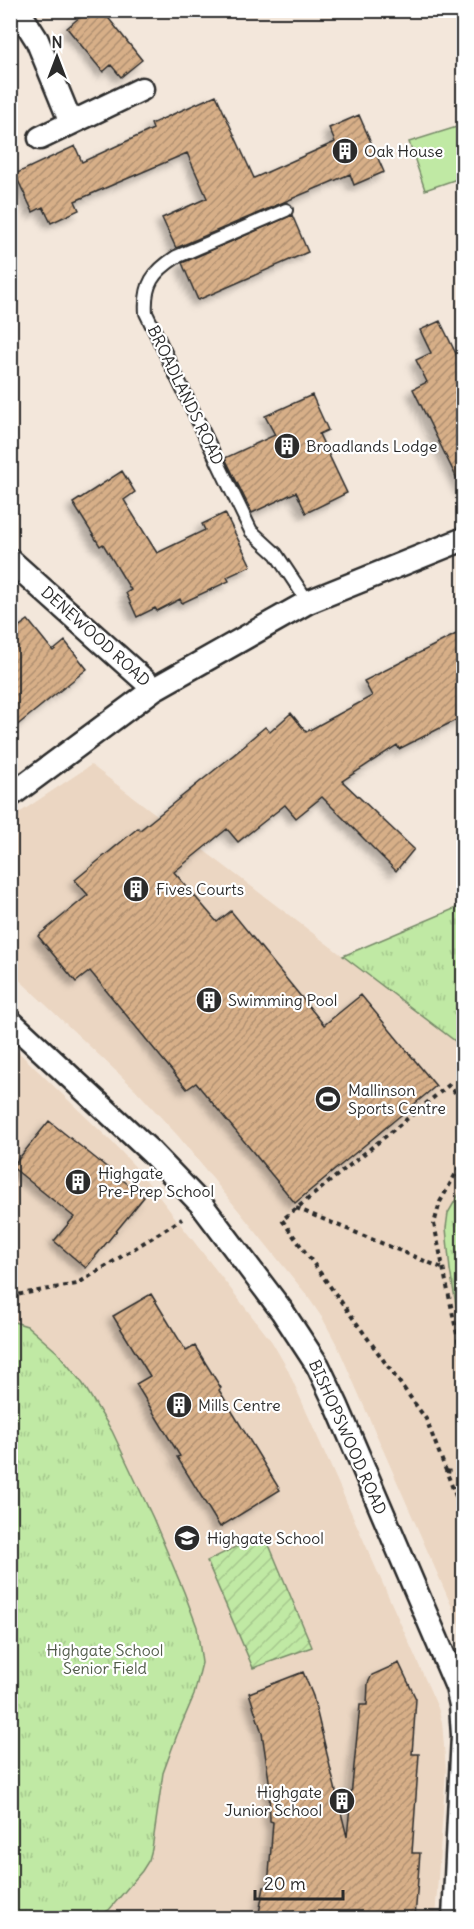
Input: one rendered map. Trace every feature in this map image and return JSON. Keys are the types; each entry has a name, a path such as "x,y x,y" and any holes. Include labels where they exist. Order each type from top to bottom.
{"street":[{"path":"18,10 37,40 72,123"},
{"path":"40,138 142,89"},
{"path":"10,795 154,689 308,602 464,539"},
{"name":"DENEWOOD ROAD","path":"10,560 154,689"},
{"name":"BISHOPSWOOD ROAD","path":"10,1021 151,1152 201,1204 282,1311 318,1366 457,1687 462,1704 463,1735 454,1918"}],"lane":[{"name":"BROADLANDS ROAD","path":"286,210 176,257 163,266 153,276 148,286 146,313 251,531 276,554 308,602"}],"path":[{"path":"464,1108 462,1101 449,1085 282,1220 426,1419 464,1517"},
{"path":"464,1159 440,1202 434,1224 464,1368"},
{"path":"10,1296 77,1284 178,1221 201,1204"},
{"path":"296,1208 442,1269"},
{"path":"446,1471 464,1474"}],"shaded area":[{"path":"91,765 343,956 463,905 463,1632 338,1347 306,1294 179,1137 135,1089 11,972 10,819"},
{"name":"Highgate School","path":"10,1044 139,1171 272,1342 287,1368 438,1708 442,1722 446,1770 435,1918 11,1918"}],"green space":[{"path":"463,125 463,177 425,190 409,142"},
{"path":"464,905 463,1047 343,956"},
{"path":"463,1191 463,1345 450,1270 446,1228 448,1213"},
{"name":"Highgate School Senior Field","path":"11,1321 27,1326 57,1352 83,1384 112,1431 153,1518 197,1627 202,1663 194,1695 163,1773 149,1860 109,1910 95,1918 11,1918"},
{"path":"264,1533 312,1647 253,1668 207,1561"}],"building":[{"path":"88,10 102,10 142,60 121,77 111,65 103,72 67,28"},
{"path":"216,95 254,178 335,142 329,128 359,115 384,172 354,185 350,174 176,248 162,218 207,198 187,153 75,201 79,210 51,223 43,207 33,212 15,174 75,146 82,162 153,129 151,124"},
{"path":"292,215 308,252 198,300 182,263"},
{"path":"440,321 464,370 464,493 413,389 427,382 416,360 431,353 420,330"},
{"name":"Broadlands Lodge","path":"312,395 328,430 319,434 347,493 306,513 296,492 252,513 225,458 275,435 265,416"},
{"path":"122,471 135,492 124,500 157,553 205,530 202,524 225,513 251,566 227,577 229,581 182,603 180,599 157,611 155,608 137,617 126,593 131,590 103,544 100,546 73,503"},
{"path":"28,620 53,651 65,641 87,669 10,731 10,633"},
{"path":"464,630 464,716 399,749 397,745 342,781 414,849 396,871 322,797 296,818 285,805 238,842 227,829 174,872 217,922 231,911 324,1025 361,995 436,1086 295,1203 196,1083 187,1089 90,971 76,982 38,936 88,895 75,880 247,744 265,727 270,732 291,713 306,732 372,696 364,681"},
{"name":"Highgate Pre-Prep School","path":"49,1121 144,1197 86,1268 54,1241 74,1217 12,1167"},
{"name":"Mills Centre","path":"151,1294 186,1351 195,1346 280,1490 220,1527 136,1384 150,1376 113,1316"},
{"name":"Highgate Junior School","path":"399,1663 416,1699 412,1754 419,1754 412,1853 420,1853 415,1918 258,1918 264,1887 268,1887 273,1822 270,1821 269,1780 262,1733 249,1693 303,1672 313,1696 347,1837 360,1705 367,1705 368,1683 372,1675"}],"place":[{"name":"Oak House","path":"345,151"},
{"name":"Broadlands Lodge","path":"287,446"},
{"name":"Fives Courts","path":"136,889"},
{"name":"Swimming Pool","path":"209,1000"},
{"name":"Mallinson Sports Centre","path":"328,1099"},
{"name":"Highgate Pre-Prep School","path":"78,1182"},
{"name":"Mills Centre","path":"179,1405"},
{"name":"Highgate School","path":"187,1538"},
{"name":"Highgate Junior School","path":"342,1801"}]}
